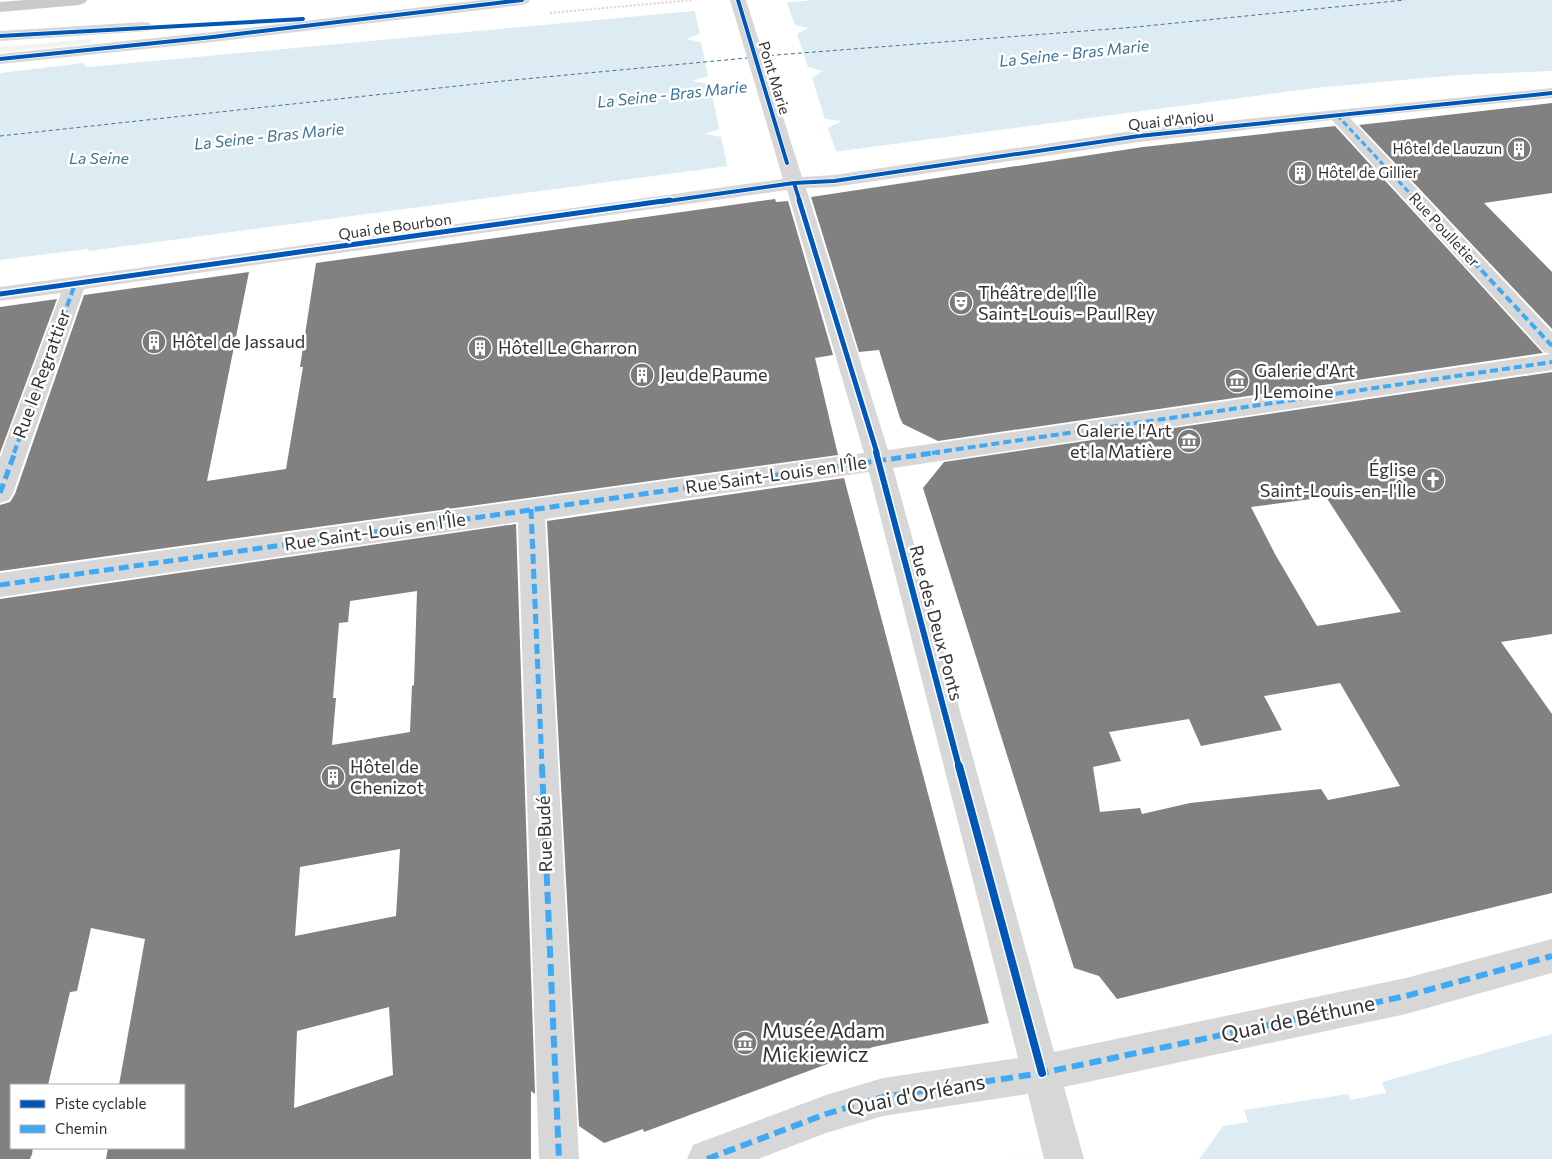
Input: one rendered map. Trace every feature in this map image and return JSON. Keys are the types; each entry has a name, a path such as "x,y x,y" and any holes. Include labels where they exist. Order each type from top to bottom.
{"main road":[{"path":"0,7 73,0"}],"street":[{"path":"0,60 522,0"},
{"name":"Pont Marie","path":"738,0 791,173"},
{"path":"0,36 277,20 370,18"},
{"name":"Quai d'Anjou","path":"791,173 834,181 1138,136 1552,93"},
{"name":"Rue Poulletier","path":"1336,114 1552,346"},
{"name":"Quai de Bourbon","path":"0,294 791,173"},
{"name":"Rue des Deux Ponts","path":"791,173 879,460 1063,1153"},
{"name":"Rue le Regrattier","path":"0,493 75,284"},
{"name":"Rue Saint-Louis en l'Île","path":"0,585 1552,362"},
{"name":"Rue Budé","path":"532,510 559,1159"},
{"name":"Quai de Béthune","path":"1042,1073 1406,996 1552,956"},
{"name":"Quai d'Orléans","path":"708,1159 826,1114 883,1097 1042,1073"}],"shaded area":[{"path":"92,39 90,44 0,52 0,47"}],"water":[{"name":"La Seine","path":"813,0 1552,0 1552,71 1458,75 1315,88 89,251 88,249 0,260 0,73 84,63 85,67 89,67"},
{"path":"1552,1034 1552,1159 1013,1159 1248,1122 1244,1110 1348,1094 1351,1100 1386,1093 1382,1082"}],"pier":[{"path":"786,0 795,25 809,28 797,34 808,67 823,71 812,78 825,119 842,121 828,128 837,154 728,169 721,137 705,134 719,129 710,84 692,81 708,76 701,42 686,39 700,34 694,8"},
{"path":"1224,1125 1199,1159 1013,1159"}],"building":[{"path":"1552,103 1552,193 1484,203 1552,272 1552,329 1359,125"},
{"path":"1335,126 1543,353 938,441 903,424 879,350 859,352 811,197 1143,147"},
{"path":"775,199 776,202 788,201 833,355 815,358 838,455 0,571 0,505 10,502 15,494 84,295 249,272 207,481 286,469 303,367 300,367 316,263"},
{"path":"57,299 0,453 0,307"},
{"path":"1552,372 1552,634 1501,642 1552,714 1552,893 1117,999 1099,976 1074,968 923,488 944,462","holes":["1326,497 1401,612 1317,626 1275,554 1251,507","1340,683 1400,786 1328,800 1321,789 1190,803 1142,814 1140,808 1100,812 1093,767 1121,761 1109,732 1189,719 1201,746 1282,730 1264,696"]},
{"path":"844,478 989,1023 873,1047 644,1132 643,1129 604,1143 579,1126 547,521"},
{"path":"516,524 535,1094 531,1091 531,1159 106,1159 108,1149 185,1149 185,1084 119,1084 145,939 91,928 77,991 70,992 48,1084 10,1084 10,1149 33,1149 32,1154 30,1159 0,1159 0,599","holes":["417,591 414,685 412,686 410,732 332,745 336,698 333,698 339,623 348,622 350,601","400,849 396,916 295,936 300,867","389,1007 393,1075 294,1108 297,1031"]}],"ferry route":[{"path":"763,56 1136,27 1405,0"},
{"path":"0,136 503,81 747,58"}],"marked path":[{"path":"1337,115 1552,346"},
{"path":"0,493 75,284"},
{"path":"0,585 842,466 1552,362"},
{"path":"531,509 559,1159"},
{"path":"707,1159 826,1114 883,1097 1042,1073 1406,996 1552,956"}],"cycle path":[{"path":"0,59 213,37 522,0"},
{"path":"738,0 787,163"},
{"path":"0,36 303,19"},
{"path":"0,294 794,183 834,181 1139,136 1552,93"},
{"path":"794,183 871,431 907,573 1042,1073"}],"place":[{"name":"Hôtel de Lauzun","path":"1519,149"},
{"name":"Hôtel de Gillier","path":"1300,173"},
{"name":"Théâtre de l'Île Saint-Louis - Paul Rey","path":"961,303"},
{"name":"Hôtel de Jassaud","path":"154,342"},
{"name":"Hôtel Le Charron","path":"480,348"},
{"name":"Jeu de Paume","path":"642,375"},
{"name":"Galerie d'Art J Lemoine","path":"1237,381"},
{"name":"Galerie l'Art et la Matière","path":"1189,441"},
{"name":"Église Saint-Louis-en-l'Île","path":"1433,480"},
{"name":"Hôtel de Chenizot","path":"333,777"},
{"name":"Musée Adam Mickiewicz","path":"745,1043"}],"water label":[{"name":"La Seine - Bras Marie","path":"1074,53"},
{"name":"La Seine - Bras Marie","path":"672,94"},
{"name":"La Seine - Bras Marie","path":"269,136"}]}
